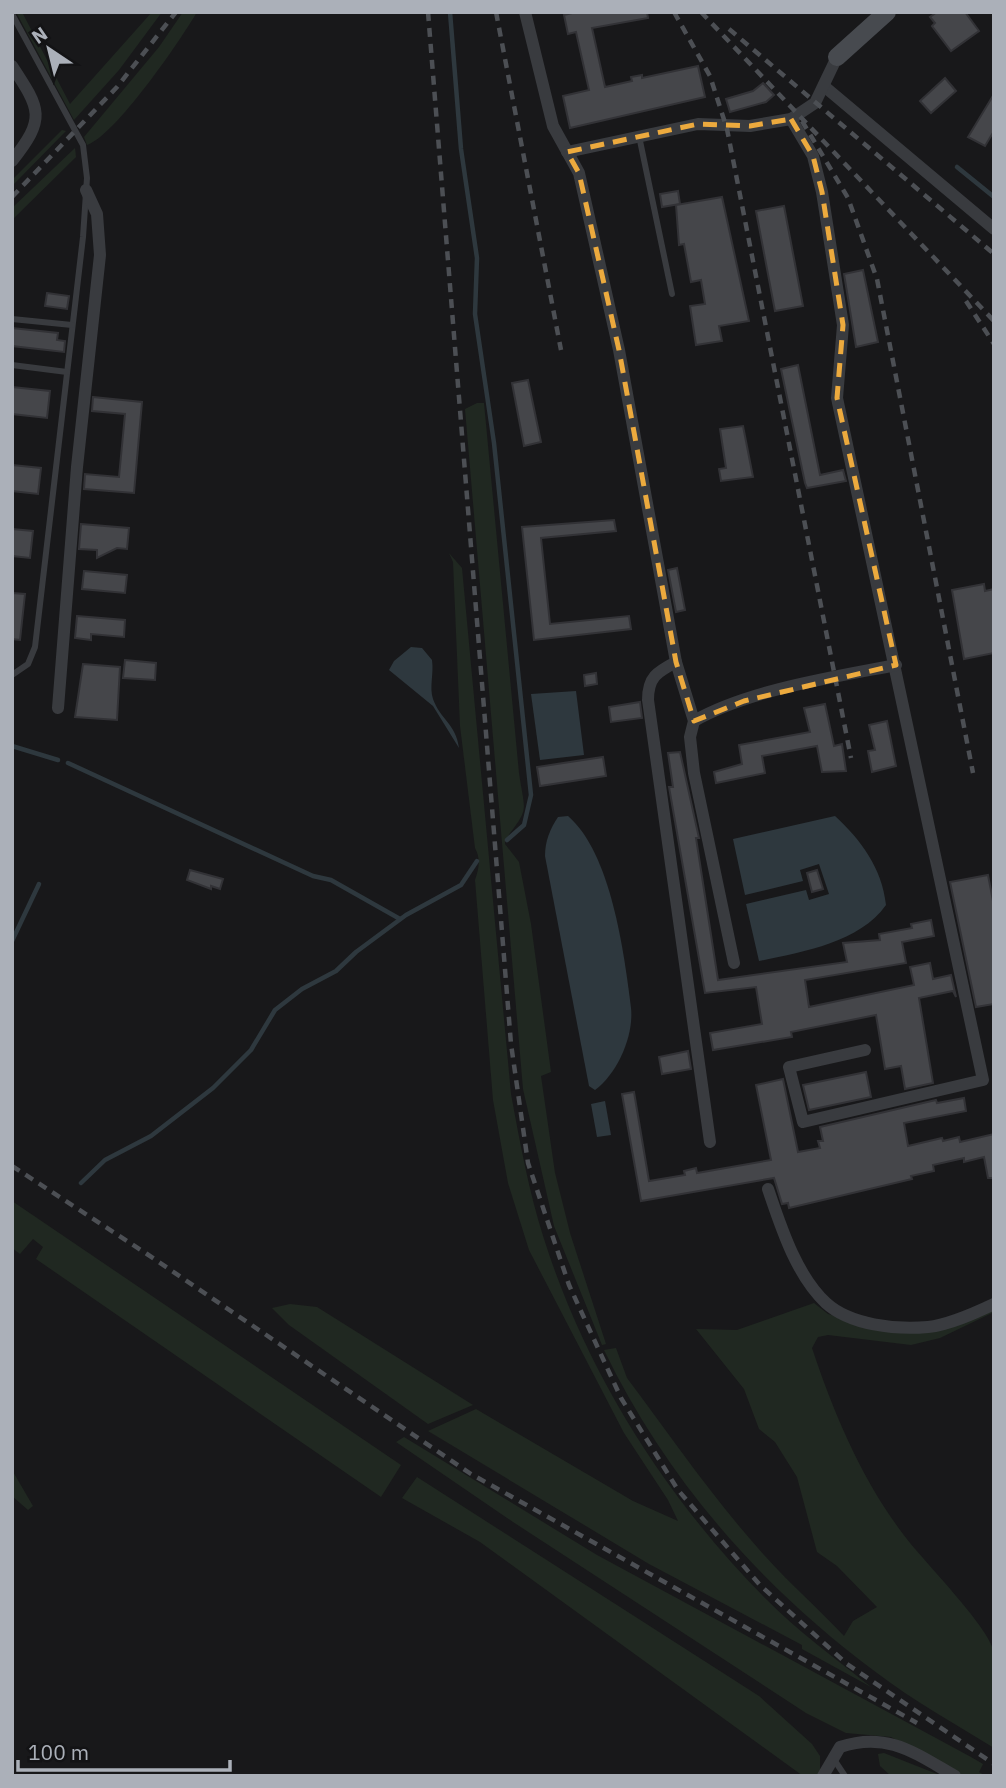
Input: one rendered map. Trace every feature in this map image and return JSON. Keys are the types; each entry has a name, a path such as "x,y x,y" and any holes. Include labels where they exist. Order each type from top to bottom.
{"street":[{"path":"525,12 553,126 579,173 619,350 676,662 694,721 690,737 694,773 734,963"},
{"path":"567,152 698,124 751,126 791,119 815,103 825,87 837,57 887,12"},
{"path":"12,66 36,105 37,120 29,140 12,161"},
{"path":"825,87 994,229"},
{"path":"791,119 813,156 822,192 843,325 838,398 983,1080 803,1122 789,1068 865,1051"},
{"path":"58,708 77,467 100,255 97,214 86,190"},
{"path":"676,662 652,677 648,685 648,700 710,1142"},
{"path":"694,721 714,710 744,701 835,677 895,665"},
{"path":"768,1189 795,1257 824,1301 841,1314 887,1326 930,1327 994,1304"},
{"path":"823,1776 831,1757 840,1747 859,1740 876,1740 898,1745 955,1776"}],"lane":[{"path":"12,14 83,145 86,190 35,647 29,664 12,675"},
{"path":"639,136 671,294"},
{"path":"12,319 72,325"},
{"path":"12,365 67,372"},
{"path":"831,1757 845,1776"}],"highlighted area":[{"path":"791,119 813,156 822,192 843,325 837,398 896,665 744,701 694,721 676,662 619,350 579,173 567,152 698,124 750,126"}],"shaded area":[{"path":"16,12 22,12 70,104 152,12 162,12 119,70 74,120"},
{"path":"183,12 197,12 130,107 99,138 87,145 84,137 159,47"},
{"path":"62,130 66,131 12,186 12,180"},
{"path":"75,148 76,157 12,220 12,208"},
{"path":"477,403 484,403 524,804 522,815 505,844 519,862 531,924 551,1072 541,1076 555,1173 570,1233 606,1344 602,1345 554,1226 523,1089 465,409"},
{"path":"449,553 462,568 511,1094 534,1203 562,1289 607,1386 663,1476 695,1519 777,1610 871,1687 802,1649 802,1645 649,1564 428,1431 476,1409 633,1501 678,1521 668,1500 624,1433 529,1250 508,1183 493,1100 475,880 479,860 475,848 460,726 453,562"},
{"path":"411,647 422,648 432,660 433,699 455,733 459,748 433,706 389,670 394,661"},
{"path":"576,691 584,755 540,760 531,694"},
{"path":"568,816 583,833 605,878 619,932 631,1008 630,1030 623,1053 611,1074 595,1090 589,1086 545,856 547,840 555,822 558,817"},
{"path":"835,816 869,856 880,879 886,905 861,929 845,937 811,949 759,961 746,904 806,890 809,900 829,894 819,864 800,870 803,881 745,895 733,839"},
{"path":"605,1101 611,1135 597,1137 591,1104"},
{"path":"12,1201 401,1465 381,1497 36,1259 43,1247 33,1239 20,1254 12,1248"},
{"path":"814,1303 828,1314 897,1333 994,1308 994,1312 940,1338 911,1345 828,1335 818,1337 812,1348 839,1421 874,1491 903,1534 968,1610 989,1640 994,1652 996,1674 994,1748 877,1673 795,1605 756,1567 687,1486 657,1443 604,1350 616,1348 627,1378 694,1469 747,1535 844,1636 853,1621 877,1607 837,1566 817,1552 797,1477 775,1442 759,1429 744,1389 696,1329 737,1330"},
{"path":"290,1304 317,1307 473,1405 428,1424 289,1325 272,1308"},
{"path":"404,1437 597,1555 971,1757 983,1764 979,1772 986,1776 963,1776 891,1737 846,1733 806,1713 513,1522 396,1442"},
{"path":"12,1470 33,1506 28,1510 12,1496"},
{"path":"417,1477 759,1696 812,1744 820,1756 820,1776 803,1776 480,1542 402,1498"},
{"path":"884,1753 942,1776 891,1776 880,1766 878,1754"}],"building":[{"path":"576,12 647,12 648,18 592,28 605,87 632,81 631,77 642,75 642,78 698,66 705,97 570,128 563,96 589,90 576,32 568,34 564,15"},
{"path":"937,12 965,12 979,31 951,51 932,26 935,23 930,17"},
{"path":"945,78 956,91 931,113 920,101"},
{"path":"763,83 774,95 766,102 730,112 726,99 753,91"},
{"path":"994,94 994,131 985,146 968,137"},
{"path":"678,191 680,204 662,207 660,194"},
{"path":"722,197 749,321 719,326 722,341 696,345 690,306 705,304 701,280 691,282 684,244 679,245 676,205"},
{"path":"784,206 803,306 775,311 756,211"},
{"path":"863,270 878,342 856,347 844,274"},
{"path":"47,293 69,296 67,309 45,306"},
{"path":"12,328 58,333 57,340 65,341 64,352 12,346"},
{"path":"798,365 820,475 843,470 846,481 807,488 781,369"},
{"path":"528,380 541,442 524,446 512,383"},
{"path":"12,387 50,391 47,418 12,414"},
{"path":"93,397 142,402 134,493 84,489 85,474 119,477 125,414 92,411"},
{"path":"743,426 753,477 721,481 719,469 726,468 720,429"},
{"path":"12,465 41,468 38,494 12,491"},
{"path":"614,520 616,531 541,538 550,624 629,616 631,629 534,640 522,527"},
{"path":"81,524 129,528 127,549 117,548 97,558 97,550 79,549"},
{"path":"12,529 33,531 30,558 12,556"},
{"path":"677,568 685,610 676,612 668,570"},
{"path":"84,571 127,575 125,593 82,589"},
{"path":"984,584 985,591 994,589 994,653 964,659 952,590"},
{"path":"12,593 25,594 20,640 12,639"},
{"path":"77,616 125,620 124,637 91,634 91,640 75,638"},
{"path":"125,660 156,663 155,680 123,678"},
{"path":"83,664 120,667 117,720 75,717"},
{"path":"596,673 597,684 585,686 584,675"},
{"path":"640,702 642,718 611,722 609,707"},
{"path":"825,704 834,746 842,744 846,771 822,772 817,746 762,756 765,773 716,783 714,772 742,764 739,745 810,732 804,708"},
{"path":"887,721 896,766 872,772 868,751 875,750 869,725"},
{"path":"680,752 699,838 696,838 718,980 847,962 843,943 880,940 879,934 912,928 911,924 931,920 934,936 902,942 906,963 805,980 809,1007 914,985 910,967 930,963 933,979 951,975 956,997 953,991 919,998 933,1083 905,1089 901,1066 885,1069 876,1015 791,1032 792,1037 713,1050 710,1033 762,1024 756,987 705,993 669,787 673,787 668,753"},
{"path":"603,757 606,776 540,786 537,767"},
{"path":"190,870 223,879 220,889 211,886 211,889 187,880"},
{"path":"817,870 823,889 812,892 807,873"},
{"path":"988,875 994,906 994,1004 976,1007 950,882"},
{"path":"688,1051 691,1069 662,1074 659,1057"},
{"path":"866,1072 871,1097 809,1110 803,1085"},
{"path":"783,1079 798,1152 820,1148 818,1141 823,1141 820,1127 936,1100 937,1103 964,1098 966,1111 904,1123 908,1146 942,1138 943,1141 959,1137 960,1142 994,1134 994,1178 988,1178 984,1157 964,1162 964,1158 933,1165 934,1171 911,1176 912,1179 789,1208 788,1203 782,1204 774,1178 641,1201 622,1094 634,1092 649,1181 685,1175 684,1171 696,1168 697,1173 771,1160 756,1085"}],"waterway":[{"path":"450,12 461,149 477,258 475,314 494,443 531,795 524,825 507,840"},
{"path":"957,167 994,197"},
{"path":"12,746 58,760"},
{"path":"68,763 313,876 331,880 400,919"},
{"path":"81,1183 105,1160 151,1136 213,1088 251,1050 275,1010 302,989 336,971 356,952 406,915 461,885 477,861"},
{"path":"12,941 39,884"}],"railway":[{"path":"12,197 117,87 176,12"},
{"path":"428,12 511,1044 528,1163 569,1285 621,1398 678,1490 760,1585 847,1664 994,1764"},
{"path":"496,12 561,350"},
{"path":"674,12 710,76 727,129 851,758"},
{"path":"701,12 994,321"},
{"path":"729,29 994,254"},
{"path":"802,121 848,198 877,279 973,773"},
{"path":"966,301 994,344"},
{"path":"12,1166 147,1254 471,1474 917,1723"}]}
